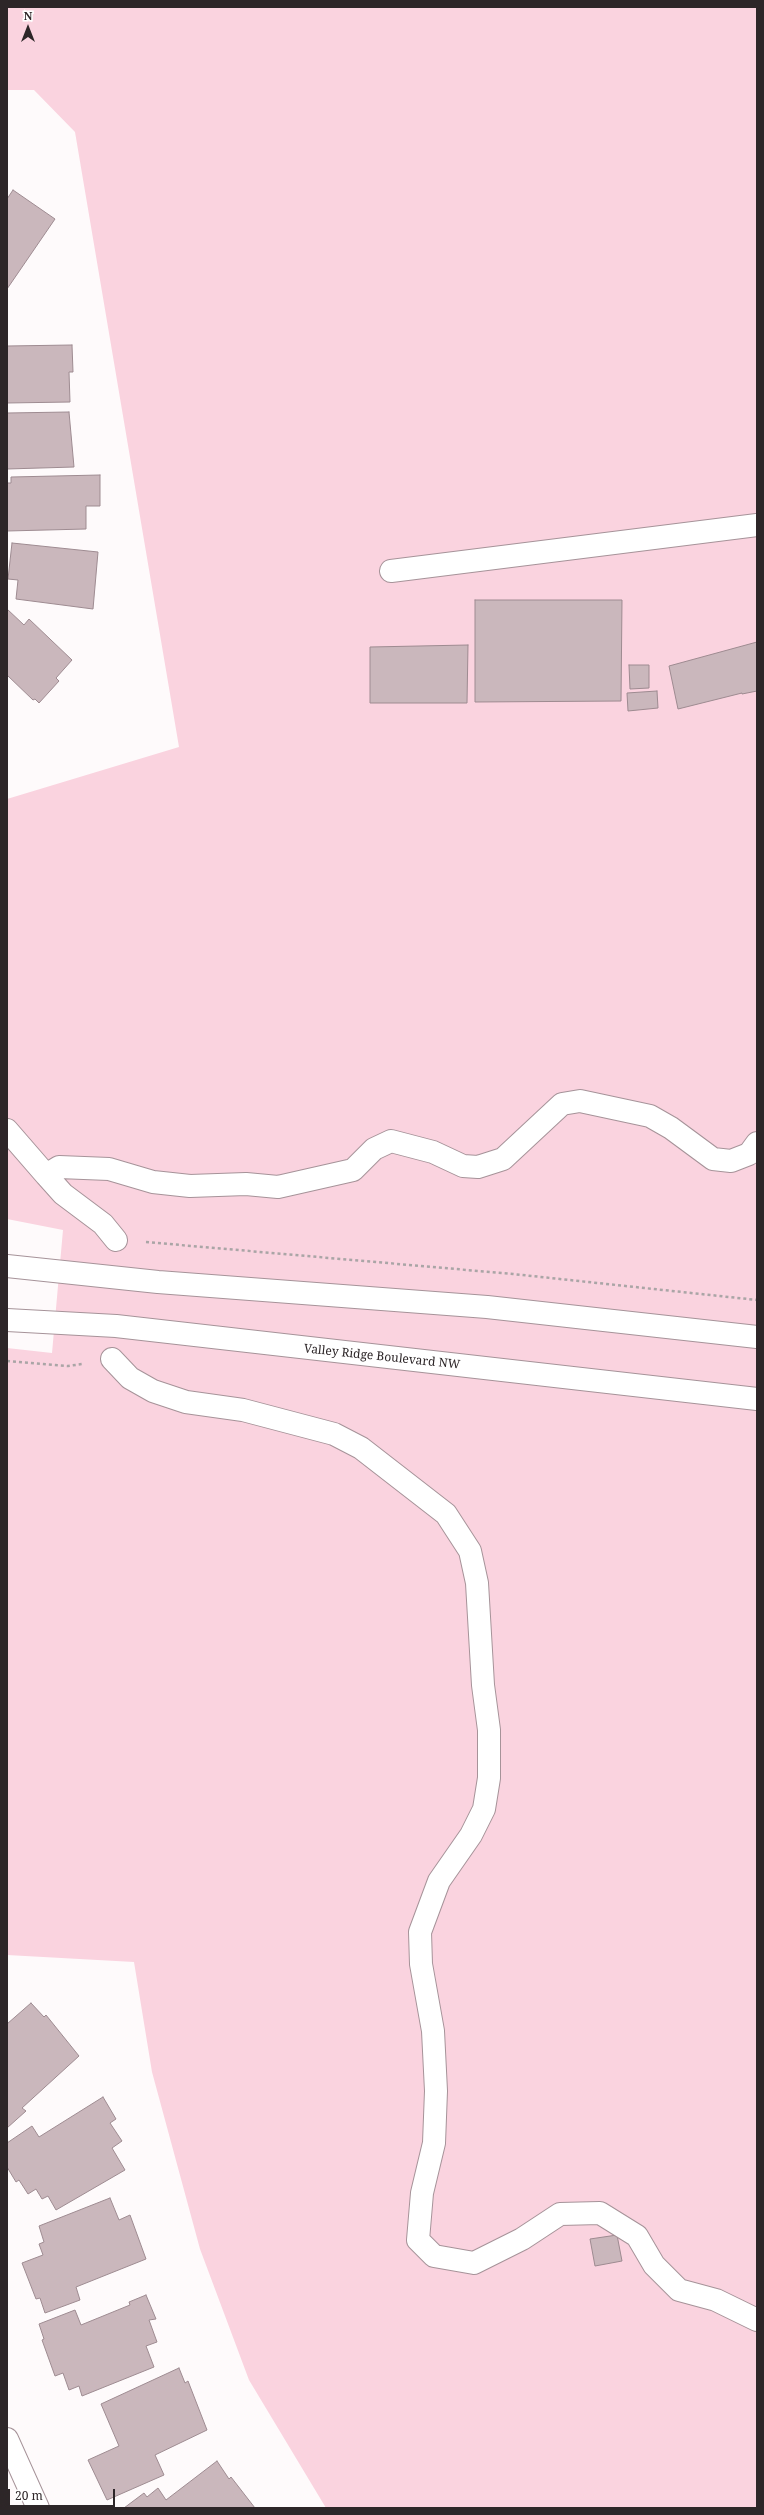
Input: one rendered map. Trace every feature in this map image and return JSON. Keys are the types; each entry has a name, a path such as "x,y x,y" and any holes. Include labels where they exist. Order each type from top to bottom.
{"street":[{"path":"391,571 757,525"},
{"path":"46,1175 59,1167 109,1169 153,1182 175,1184 246,1184 278,1187 353,1170 374,1148 391,1141 433,1152 464,1166 478,1167 503,1159 562,1104 580,1101 650,1116 671,1128 713,1159 731,1161 749,1154 757,1144"},
{"path":"7,1130 63,1194 103,1224 116,1240"},
{"path":"7,1266 158,1282 487,1307 757,1337"},
{"name":"Valley Ridge Boulevard NW","path":"7,1320 116,1326 757,1399"},
{"path":"112,1359 130,1378 153,1391 186,1402 243,1410 334,1434 361,1448 446,1514 470,1551 477,1583 483,1685 489,1730 489,1778 484,1809 471,1835 439,1881 420,1932 421,1964 433,2031 436,2091 434,2143 422,2193 418,2240 434,2256 474,2263 522,2239 560,2214 600,2213 637,2236 654,2265 679,2290 716,2300 757,2320"},
{"path":"7,2439 38,2508"}],"path":[{"path":"116,1240 514,1274 757,1300"},
{"path":"7,1361 68,1366 112,1359"}],"shaded area":[{"path":"7,7 757,7 757,2508 326,2508 249,2380 200,2249 152,2072 134,1962 7,1955 7,1348 52,1353 63,1230 7,1219 7,799 179,747 75,132 34,90 7,90"}],"building":[{"path":"13,190 55,219 7,289 7,199"},
{"path":"72,345 73,372 69,372 70,402 7,403 7,346"},
{"path":"69,412 74,467 7,469 7,413"},
{"path":"100,475 100,506 86,506 86,529 7,531 7,483 11,483 11,477"},
{"path":"12,543 98,552 93,609 16,599 18,580 8,579"},
{"path":"475,600 622,600 621,701 475,702"},
{"path":"7,609 24,625 29,619 72,660 56,678 59,681 39,703 35,699 33,700 7,675"},
{"path":"757,642 757,691 742,693 678,709 669,666"},
{"path":"468,645 467,703 370,703 370,647"},
{"path":"629,665 649,665 649,688 630,689"},
{"path":"657,691 658,708 628,711 627,693"},
{"path":"31,2003 44,2017 46,2015 79,2056 22,2108 26,2111 7,2128 7,2024"},
{"path":"103,2097 116,2119 110,2123 122,2141 112,2148 125,2170 56,2210 48,2196 42,2199 36,2189 28,2194 19,2180 16,2182 7,2167 7,2143 32,2126 39,2137"},
{"path":"110,2198 119,2220 130,2215 146,2259 76,2287 80,2300 45,2313 40,2298 36,2299 22,2263 43,2255 39,2244 44,2242 39,2226"},
{"path":"617,2235 622,2261 595,2266 590,2239"},
{"path":"146,2295 156,2319 149,2320 157,2342 146,2346 154,2367 82,2396 79,2386 69,2390 63,2373 55,2376 42,2340 44,2339 39,2324 75,2310 81,2325 130,2305 129,2302"},
{"path":"179,2368 185,2383 188,2381 207,2430 155,2455 164,2475 107,2500 88,2460 119,2446 101,2404"},
{"path":"217,2461 229,2479 231,2477 255,2508 124,2508 144,2493 147,2497 158,2488 166,2500"}]}
